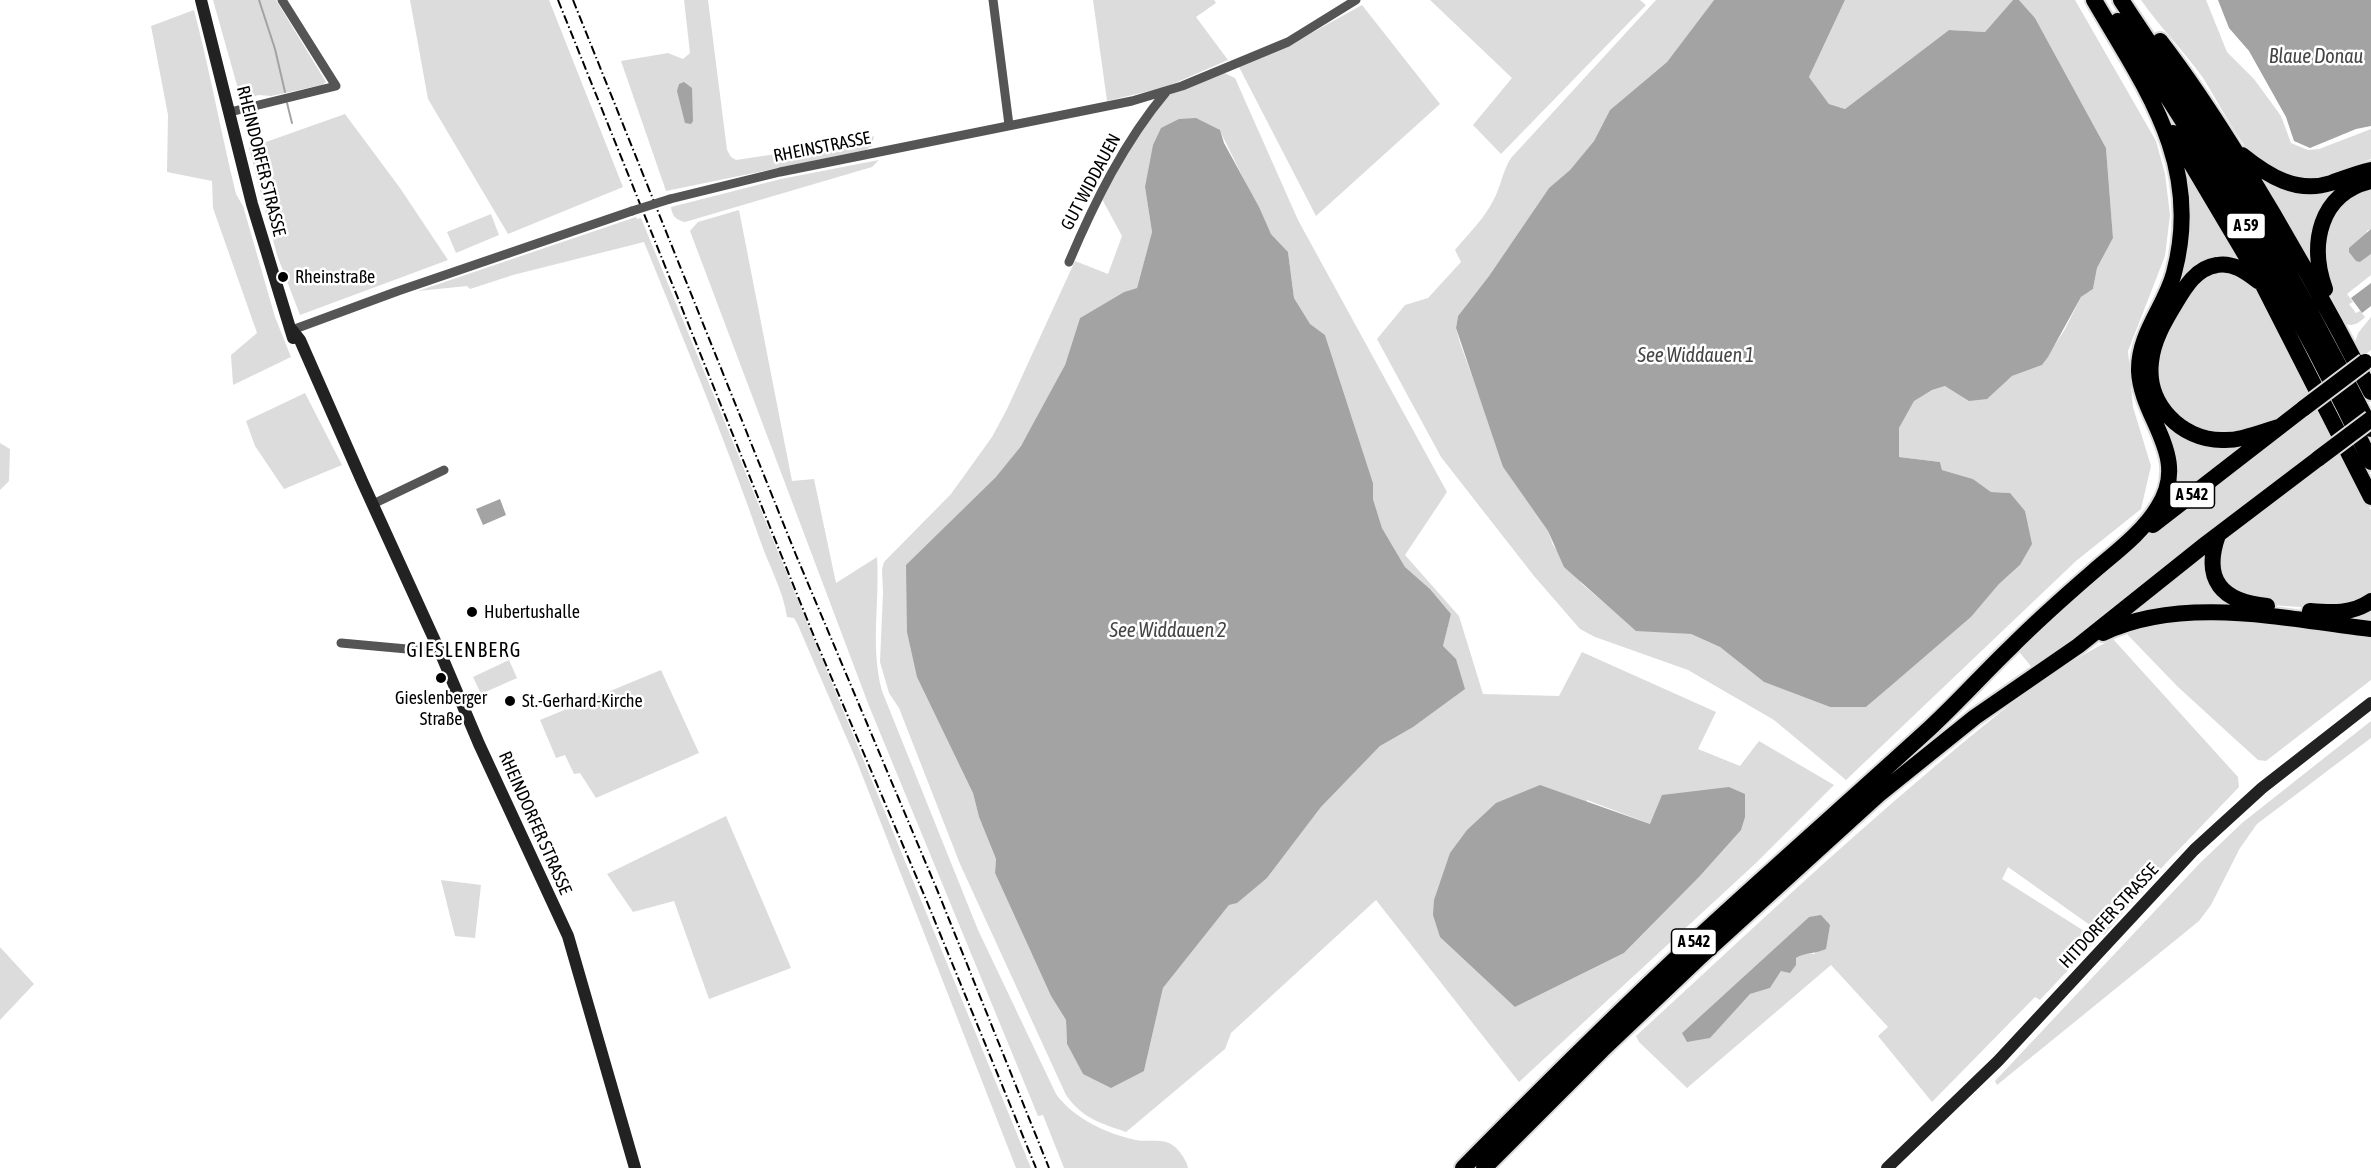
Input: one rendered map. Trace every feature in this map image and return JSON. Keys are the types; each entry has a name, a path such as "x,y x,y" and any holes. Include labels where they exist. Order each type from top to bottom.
{"highway":[{"path":"2094,0 2151,100 2179,142 2262,283 2371,497"},
{"name":"A 59","path":"2104,0 2217,176 2328,375 2371,462"},
{"name":"A 59","path":"2121,0 2229,169 2281,257 2371,429"},
{"path":"2130,0 2192,82 2232,147 2338,327 2371,392"},
{"path":"2104,562 2137,532 2158,508 2165,494 2169,475 2168,454 2140,386 2139,369 2145,336 2172,280 2179,255 2183,230 2182,192 2176,161 2151,100"},
{"path":"2232,147 2279,181 2295,185 2328,184 2371,170"},
{"path":"2338,327 2318,271 2319,234 2324,218 2334,202 2355,186 2371,181"},
{"path":"2262,283 2243,270 2227,265 2212,266 2198,274 2187,285 2160,331 2152,355 2151,374 2162,408 2176,424 2194,435 2223,441 2279,427"},
{"name":"A 542","path":"1463,1168 1688,947 1933,725 2012,646 2104,562 2368,360"},
{"name":"A 542","path":"1484,1168 1668,988 1878,795 1975,717 2078,646 2218,535 2371,419"},
{"path":"2218,535 2213,553 2213,575 2221,589 2235,600 2251,605 2330,613 2353,611 2371,601"},
{"path":"2078,646 2128,622 2155,616 2193,612 2371,629"}],"main road":[{"name":"RHEINDORFER STRASSE","path":"201,0 252,204 292,330 294,344 346,458 362,481 479,744 568,936 634,1168"},
{"name":"HITDORFER STRASSE","path":"1887,1168 1998,1061 2194,850 2262,788 2371,703"}],"street":[{"path":"230,112 336,86 282,0"},
{"path":"993,0 1009,125"},
{"name":"RHEINSTRASSE","path":"292,330 398,291 670,199 780,172 1132,101 1166,92 1288,42 1356,0"},
{"name":"GUT WIDDAUEN","path":"1069,262 1098,200 1145,118 1166,92"},
{"path":"1132,101 1141,109 1145,118"},
{"path":"372,504 444,470"},
{"path":"341,643 440,652"}],"shaded area":[{"path":"213,0 276,0 326,82 322,85 271,96 259,95 243,99 240,96"},
{"path":"410,0 549,0 623,187 508,234 428,99"},
{"path":"684,0 708,0 727,150 731,157 736,160 863,141 874,136 872,146 866,150 666,191 621,61 668,53 683,59 690,53"},
{"path":"1093,0 1214,0 1216,3 1196,17 1228,60 1166,87 1107,101"},
{"path":"1430,0 1640,0 1646,5 1501,154 1473,125 1512,78"},
{"path":"1656,0 1714,0 1667,62 1610,110 1594,141 1570,170 1549,188 1489,276 1458,316 1456,328 1503,467 1548,531 1553,545 1582,584 1636,630 1691,634 1720,647 1764,682 1830,707 1866,707 1971,617 1999,584 2020,565 2010,493 1991,492 1973,479 1942,470 1940,462 1899,457 1899,428 1914,400 1932,390 1945,386 1986,399 2012,376 2042,365 2065,329 2081,297 2093,289 2097,268 2113,238 2106,148 2035,18 2019,0 2075,0 2156,141 2165,174 2170,215 2165,256 2128,351 2133,407 2151,466 2141,509 2076,561 1846,780 1774,720 1688,670 1595,637 1580,629 1534,576 1441,457 1377,339 1405,305 1428,298 1461,262 1455,250 1489,208 1511,158"},
{"path":"1845,0 2013,0 1985,32 1949,30 1845,109 1829,104 1809,77"},
{"path":"2141,0 2206,0 2227,52 2254,79 2281,116 2291,143 2308,150 2319,149 2371,129 2371,159 2335,172 2298,178 2274,173 2263,166 2233,129 2201,75"},
{"path":"1362,5 1440,104 1316,216 1239,67 1290,45"},
{"path":"194,10 236,194 243,206 275,317 291,357 233,385 231,355 257,333 213,208 212,181 167,172 168,115 151,26"},
{"path":"1222,72 1235,78 1298,220 1447,492 1405,555 1459,616 1483,694 1559,696 1582,652 1716,712 1698,749 1740,766 1759,741 1834,785 1756,863 1519,1082 1376,900 1231,1033 1225,1049 1126,1132 1085,1114 1066,1095 960,864 899,708 889,693 880,662 884,562 951,494 992,437 1075,261 1108,274 1122,236 1102,199 1147,119 1168,95","holes":["1220,131 1271,234 1288,252 1294,298 1310,325 1325,335 1373,483 1373,499 1382,528 1405,567 1430,589 1451,614 1443,646 1396,736 1380,746 1321,807 1267,878 1229,905 1163,988 1144,1071 1083,1074 1067,1044 1066,1020 1051,996 995,873 996,859 979,817 973,793 995,478 1021,446 1065,365 1080,318 1124,292 1137,288 1152,232 1145,187","1587,800 1650,824 1698,878 1624,953 1515,1007"]},
{"path":"345,114 400,188 448,260 300,315 277,255 249,148"},
{"path":"2179,154 2246,266 2215,261 2202,265 2191,273 2169,303 2152,339 2146,367 2147,381 2157,408 2176,430 2188,438 2202,444 2216,446 2256,437 2257,439 2160,514 2172,478 2172,463 2166,437 2146,389 2143,363 2148,340 2173,286 2183,249 2187,192"},
{"path":"879,160 872,167 685,222 673,215 671,207 781,179"},
{"path":"2258,175 2342,189 2313,270"},
{"path":"2371,185 2371,229 2367,231 2360,262 2371,254 2371,275 2347,294 2353,302 2349,304 2356,313 2360,311 2365,317 2349,325 2343,322 2327,285 2320,245 2339,204"},
{"path":"739,210 792,481 814,479 836,583 877,557 876,641 878,674 882,691 978,930 1056,1094 1063,1103 1081,1118 1114,1134 1136,1140 1169,1143 1182,1154 1188,1168 1064,1168 1043,1115 1038,1116 869,706 690,231 698,222"},
{"path":"491,214 499,235 456,253 447,232"},
{"path":"636,217 641,218 1031,1168 1016,1168 857,762 797,623 794,618 787,617 779,588 733,465 644,242 513,275 470,289 467,286 418,291"},
{"path":"2221,267 2257,288 2313,393 2264,426 2213,436 2171,416 2154,371 2156,352 2190,285"},
{"path":"2371,317 2371,350 2361,358 2354,346 2358,333"},
{"path":"305,393 342,465 284,489 255,446 246,421"},
{"path":"2318,405 2334,438 2034,670 2016,648 2121,555"},
{"path":"0,443 10,449 9,481 0,490"},
{"path":"2341,447 2371,510 2371,595 2347,604 2295,607 2250,601 2222,585 2218,547 2221,542"},
{"path":"2210,550 2237,603 2320,616 2371,604 2371,625 2226,610 2118,623"},
{"path":"2181,616 2371,633 2371,680 2266,761 2258,760 2178,687 2122,629"},
{"path":"2113,639 2238,777 2239,787 2166,863 2104,935 2008,867 2002,879 2092,936 2095,941 2040,1000 2035,997 1932,1102 1878,1036 1888,1027 1831,965 1687,1088 1639,1042 1636,1036 1857,834 2019,698 2088,652","holes":["1809,917 1815,954 1805,953 1796,958 1796,965 1781,971 1770,988 1750,994 1682,1033"]},
{"path":"509,660 517,678 481,694 473,677"},
{"path":"661,670 699,753 596,798 580,773 574,774 565,755 556,758 540,720"},
{"path":"2371,721 2371,738 2257,824 2240,848 2211,905 2199,921 1997,1085 1995,1081 2200,863 2242,823"},
{"path":"726,816 791,968 709,999 674,901 633,912 607,874"},
{"path":"441,880 481,885 475,938 455,936"},
{"path":"0,947 34,984 0,1020"}],"water":[{"name":"See Widdauen 1","path":"1714,0 1845,0 1809,77 1829,104 1845,109 1949,30 1985,32 2013,0 2019,0 2035,18 2106,148 2113,238 2097,268 2093,289 2081,297 2048,357 2042,365 2012,376 1987,399 1969,401 1945,386 1932,390 1914,401 1899,428 1899,457 1940,462 1942,470 1973,479 1991,492 2010,493 2025,511 2032,544 2020,565 1999,584 1971,617 1866,707 1830,707 1764,682 1720,647 1691,634 1636,631 1564,567 1548,531 1503,467 1456,328 1458,316 1489,276 1549,188 1570,170 1594,141 1610,110 1667,62"},
{"name":"Blaue Donau","path":"2218,0 2371,0 2371,126 2356,129 2310,148 2294,141 2286,117 2249,51 2229,28"},
{"path":"684,82 692,88 693,121 691,124 685,123 677,91 679,84"},
{"name":"See Widdauen 2","path":"1196,118 1220,130 1224,143 1271,234 1288,252 1294,298 1310,324 1325,335 1373,483 1373,499 1382,528 1405,567 1430,589 1451,614 1443,646 1456,659 1465,689 1413,727 1380,746 1321,807 1267,878 1237,903 1229,905 1163,988 1144,1071 1111,1088 1083,1074 1067,1044 1066,1020 1051,996 995,873 996,859 979,817 973,793 917,677 907,632 906,565 995,478 1021,446 1065,365 1080,318 1124,292 1137,288 1152,232 1145,187 1153,145 1161,128 1179,119"},
{"path":"2371,229 2371,254 2360,262 2356,261 2349,252 2349,248"},
{"path":"2371,283 2371,306 2362,313 2351,298"},
{"path":"500,499 506,515 483,525 476,509"},
{"path":"1540,785 1650,824 1662,795 1729,787 1745,794 1745,817 1741,830 1698,878 1624,953 1515,1007 1440,937 1433,915 1434,900 1450,853 1467,830 1496,803"},
{"path":"1821,915 1830,925 1826,949 1796,958 1796,965 1790,973 1781,971 1770,988 1750,994 1710,1038 1687,1042 1682,1033 1809,917"}],"waterway":[{"path":"259,0 275,49 285,92"},
{"path":"287,103 292,123"}],"railway":[{"path":"558,0 815,639 925,897 1036,1168"},
{"path":"573,0 796,555 938,892 1049,1168"}],"place":[{"name":"Rheinstraße","path":"283,277"},
{"name":"Hubertushalle","path":"472,612"},
{"name":"Gieslenberger Straße","path":"441,678"},
{"name":"St.-Gerhard-Kirche","path":"510,701"}],"district":[{"name":"GIESLENBERG","path":"464,651"}]}
